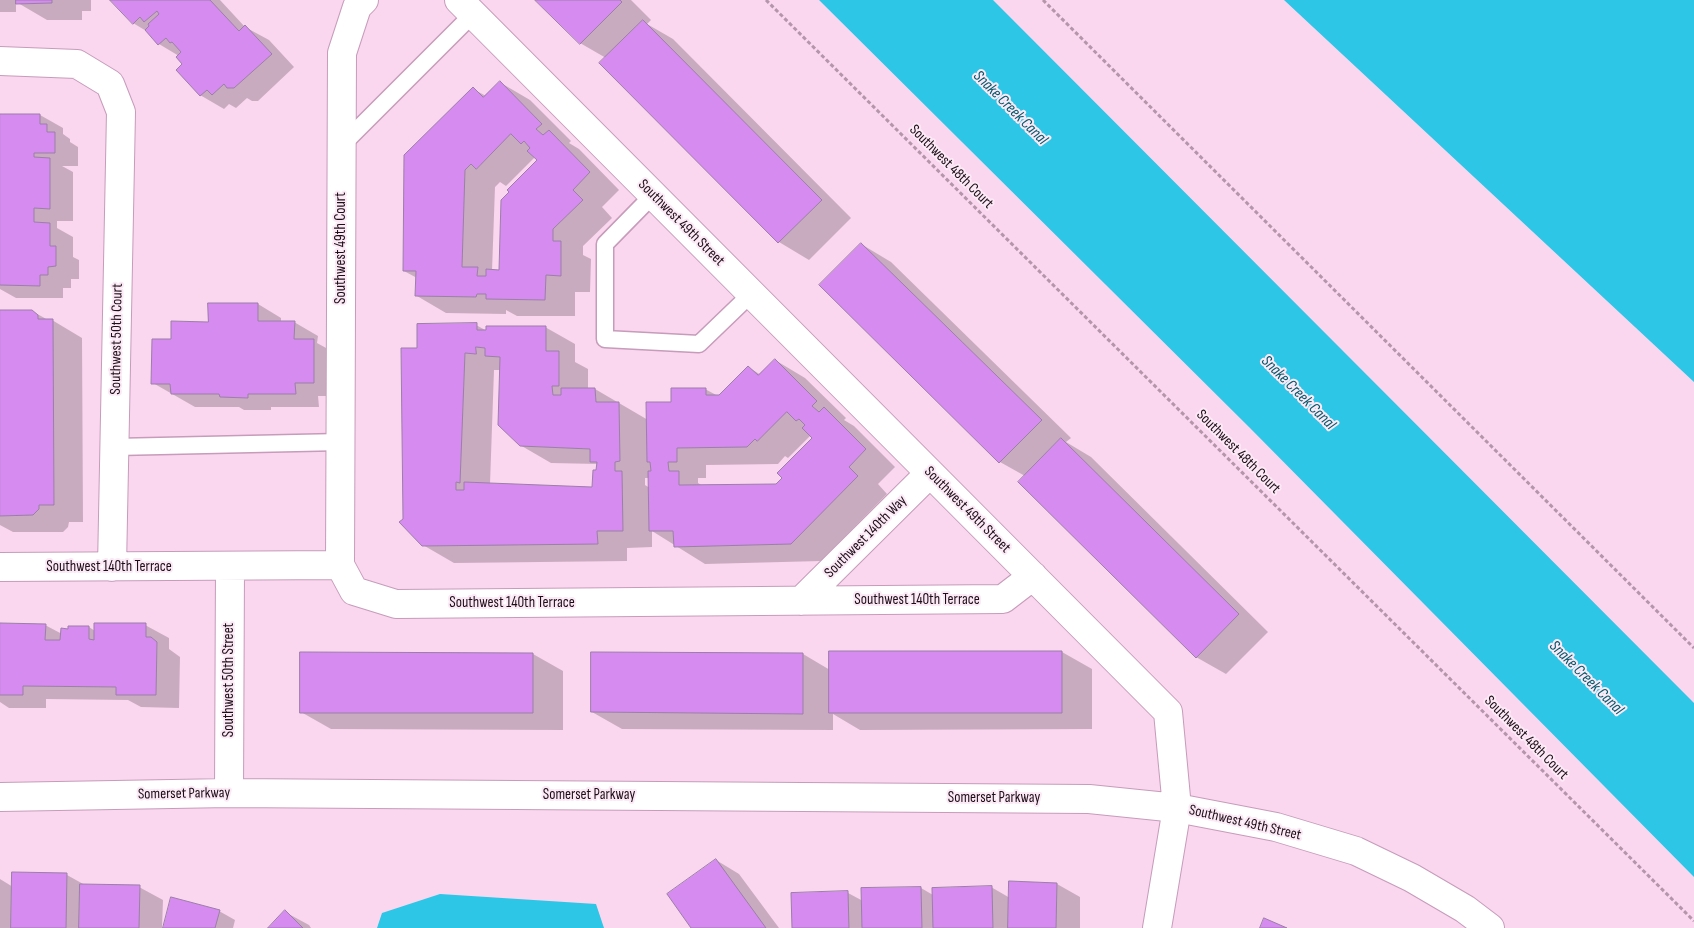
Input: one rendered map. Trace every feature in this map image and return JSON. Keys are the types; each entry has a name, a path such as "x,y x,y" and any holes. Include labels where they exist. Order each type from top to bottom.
{"street":[{"name":"Southwest 49th Court","path":"340,565 342,53 357,7 364,0"},
{"name":"Southwest 49th Street","path":"466,7 1168,712 1177,808 1276,827 1356,851 1412,878 1466,909 1490,928"},
{"name":"Southwest 50th Court","path":"0,61 77,64 110,84 121,112 112,567"},
{"name":"Southwest 140th Way","path":"801,601 930,474"},
{"name":"Southwest 140th Terrace","path":"0,567 340,565 354,591 396,604 1002,599 1033,576"},
{"name":"Southwest 50th Street","path":"229,793 230,567"},
{"name":"Somerset Parkway","path":"0,797 229,793 1089,799 1177,808"},
{"path":"1157,928 1177,808"}],"lane":[{"path":"342,144 466,7"},
{"path":"653,195 605,244 605,339 699,344 751,294"},
{"path":"115,447 340,442"}],"path":[{"name":"Southwest 48th Court","path":"766,0 1694,921"},
{"path":"1043,0 1694,648"}],"water":[{"name":"Snake Creek Canal","path":"819,0 993,0 1694,703 1694,877 1249,427"},
{"path":"1284,0 1694,0 1694,382"},
{"path":"440,894 596,904 604,928 377,928 382,913"}],"building":[{"path":"16,0 52,0 52,3 16,4"},
{"path":"110,0 210,0 239,31 245,25 272,54 234,88 227,88 224,84 212,95 207,90 200,96 176,70 182,64 176,57 181,52 166,38 158,45 145,30 149,26 148,24 159,14 157,11 144,22 140,17 133,24"},
{"path":"535,0 620,0 622,2 580,44"},
{"path":"643,20 822,200 778,243 599,63"},
{"path":"500,81 542,124 536,129 543,135 549,130 590,172 573,190 583,200 553,229 553,241 561,241 561,276 546,275 545,300 486,299 486,294 477,294 476,297 415,296 416,271 403,271 404,155 473,87 483,97","holes":["511,134 521,144 524,141 530,148 527,151 537,160 507,190 509,192 501,200 499,270 486,269 486,276 477,276 478,267 462,267 465,170 471,164 476,169"]},
{"path":"0,114 40,114 40,124 47,124 47,132 55,132 55,153 34,153 34,157 50,158 50,209 34,208 34,222 50,223 50,246 56,246 56,266 48,267 48,275 40,275 40,286 0,285"},
{"path":"861,243 1042,420 999,463 819,285"},
{"path":"208,303 258,303 258,321 295,321 294,339 314,339 314,383 295,383 296,394 248,394 248,398 220,397 219,394 171,394 170,384 151,384 152,339 171,339 171,321 208,322"},
{"path":"0,310 32,310 38,315 38,319 53,319 54,505 39,505 39,509 33,515 0,516"},
{"path":"477,323 477,330 486,330 486,326 546,326 546,351 559,351 559,386 552,386 553,395 561,395 561,388 595,388 596,402 619,402 620,461 615,462 615,471 622,471 623,531 597,531 598,544 422,546 399,522 403,519 401,348 417,348 417,324","holes":["476,347 485,348 485,356 500,357 498,425 520,446 590,449 590,462 597,462 596,470 593,470 592,487 464,482 464,490 456,490 456,482 460,483 465,353 476,354"]},
{"path":"775,359 817,401 812,406 819,412 824,407 866,449 849,467 858,476 791,544 674,547 673,531 649,531 648,471 651,471 650,462 647,462 646,402 671,402 671,388 706,388 706,395 719,395 748,366 758,375","holes":["787,412 796,421 799,419 805,425 802,428 812,438 777,473 782,478 776,484 679,485 679,471 669,471 668,462 677,462 677,448 747,447 755,439 757,441"]},
{"path":"1061,438 1239,614 1196,658 1018,482"},
{"path":"0,623 46,624 45,640 60,640 61,628 89,626 89,639 94,640 94,623 146,623 146,637 151,637 157,642 156,695 116,695 116,687 23,686 23,695 0,695"},
{"path":"829,651 1062,651 1062,713 829,713"},
{"path":"300,652 533,653 533,713 300,713"},
{"path":"591,652 803,653 803,714 591,712"},
{"path":"716,859 766,928 691,928 667,894"},
{"path":"12,872 67,873 66,928 11,928"},
{"path":"1009,881 1057,883 1056,928 1008,928"},
{"path":"80,884 140,885 139,928 79,928"},
{"path":"992,886 993,928 933,928 932,888"},
{"path":"921,887 922,928 862,928 861,888"},
{"path":"848,891 849,928 792,928 791,893"},
{"path":"171,897 220,910 215,928 163,928"},
{"path":"285,910 303,928 268,928"},
{"path":"1264,918 1287,928 1260,928"}]}
